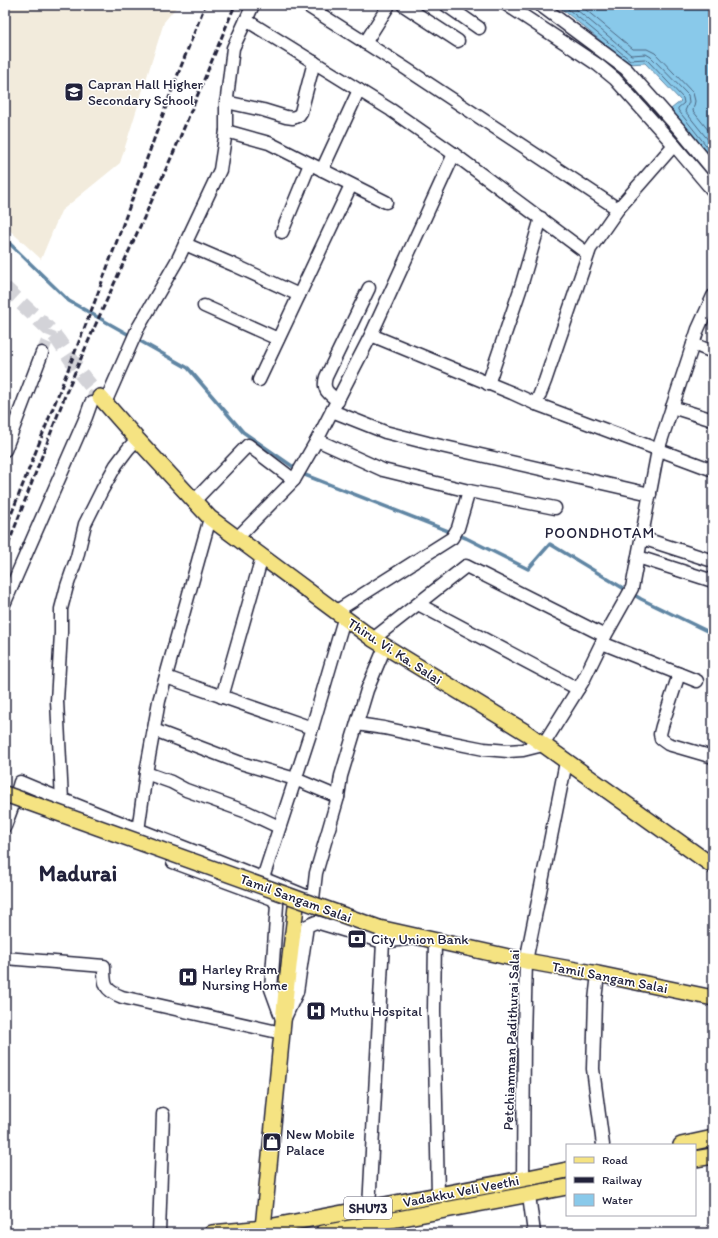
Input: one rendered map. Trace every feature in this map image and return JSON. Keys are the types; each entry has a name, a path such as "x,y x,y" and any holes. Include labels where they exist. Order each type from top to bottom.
{"main road":[{"name":"Thiru. Vi. Ka. Salai","path":"98,401 137,439 210,518 339,615 379,643 543,745 713,866"},
{"name":"Tamil Sangam Salai","path":"8,798 297,898 381,935 419,937 435,940 526,961 598,974 713,998"},
{"path":"263,1230 286,991 297,898"},
{"path":"686,1144 713,1138"},
{"path":"696,1160 713,1156"},
{"name":"Vadakku Veli Veethi","path":"212,1233 263,1230 566,1170"},
{"name":"Vadakku Veli Veethi","path":"323,1233 566,1187"}],"street":[{"path":"5,602 86,417 98,401 178,259 220,170 226,131 226,102 233,48 253,5"},
{"path":"306,5 405,68 618,209"},
{"path":"365,43 389,5"},
{"path":"403,5 458,41"},
{"path":"446,5 479,28"},
{"path":"507,5 582,54 615,79 713,191"},
{"path":"540,5 626,69 713,170"},
{"path":"246,20 391,110 454,154 588,254"},
{"path":"226,102 293,118 301,112 314,62"},
{"path":"322,170 359,90"},
{"path":"226,131 269,144 386,202"},
{"path":"536,404 590,248 618,209 674,145"},
{"path":"237,538 294,480 303,465 371,335 454,154"},
{"path":"282,232 310,164"},
{"path":"259,380 351,185"},
{"path":"488,384 520,290 541,218"},
{"path":"185,244 299,295"},
{"path":"369,288 324,383 324,388 335,406 385,432 406,438 650,494"},
{"path":"357,724 490,749 508,751 523,750 543,745 583,681 603,640 630,593 642,538 658,450 698,328 713,296"},
{"path":"204,306 278,338"},
{"path":"371,335 536,404 713,470"},
{"path":"693,344 713,352"},
{"path":"5,450 9,428 42,353"},
{"path":"672,407 713,420"},
{"path":"62,800 57,701 61,609 77,557 85,524 116,465 137,439"},
{"path":"317,440 383,470 469,491 555,508"},
{"path":"194,501 248,445 294,480"},
{"path":"263,878 312,728 339,615 455,533 469,491"},
{"path":"138,831 146,773 160,700 210,518"},
{"path":"642,538 713,560"},
{"path":"222,697 262,557"},
{"path":"638,557 713,581"},
{"path":"5,826 8,798 20,782 138,831 263,878 313,899 316,872 338,797 341,776 367,690 379,643 418,604 466,566 603,640 697,681"},
{"path":"418,604 578,689"},
{"path":"679,674 662,726 660,734 661,739 668,744 713,757"},
{"path":"166,677 312,728"},
{"path":"154,730 240,763 295,779 338,797"},
{"name":"Petchiamman Padithurai Salai","path":"523,1179 526,961 566,762"},
{"path":"146,773 171,782 186,790 247,812 279,827"},
{"path":"8,798 273,899 277,905 271,989 283,1027"},
{"path":"283,1027 297,992 307,926 316,922 381,935 369,1208"},
{"path":"435,940 434,1011 438,1195"},
{"path":"5,958 104,966 104,982 108,989 114,994 122,997 283,1027"},
{"path":"598,974 595,1000 593,1069 603,1144"},
{"path":"159,1233 163,1114"},
{"path":"528,1195 534,1233"}],"shaded area":[{"name":"Capran Hall Higher Secondary School","path":"5,5 178,5 164,22 120,163 61,211 41,259 5,226"}],"water":[{"path":"557,5 713,5 713,160 671,109 681,101 645,63 629,64"}],"waterway":[{"path":"5,239 69,301 188,368 243,432 305,475 466,538 528,569 550,544 641,599 713,634"}],"tunnel":[{"path":"5,288 51,331 81,374 100,397"},
{"path":"42,353 51,331"},
{"path":"91,403 95,390"}],"railway":[{"path":"5,530 95,301 173,87 205,5"},
{"path":"5,553 66,393 176,147 235,5"}],"place":[{"name":"Capran Hall Higher Secondary School","path":"74,92"},
{"name":"City Union Bank","path":"357,939"},
{"name":"Harley Rram Nursing Home","path":"188,977"},
{"name":"Muthu Hospital","path":"316,1011"},
{"name":"New Mobile Palace","path":"272,1142"}],"district":[{"name":"POONDHOTAM","path":"600,533"},
{"name":"Madurai","path":"78,873"}]}
